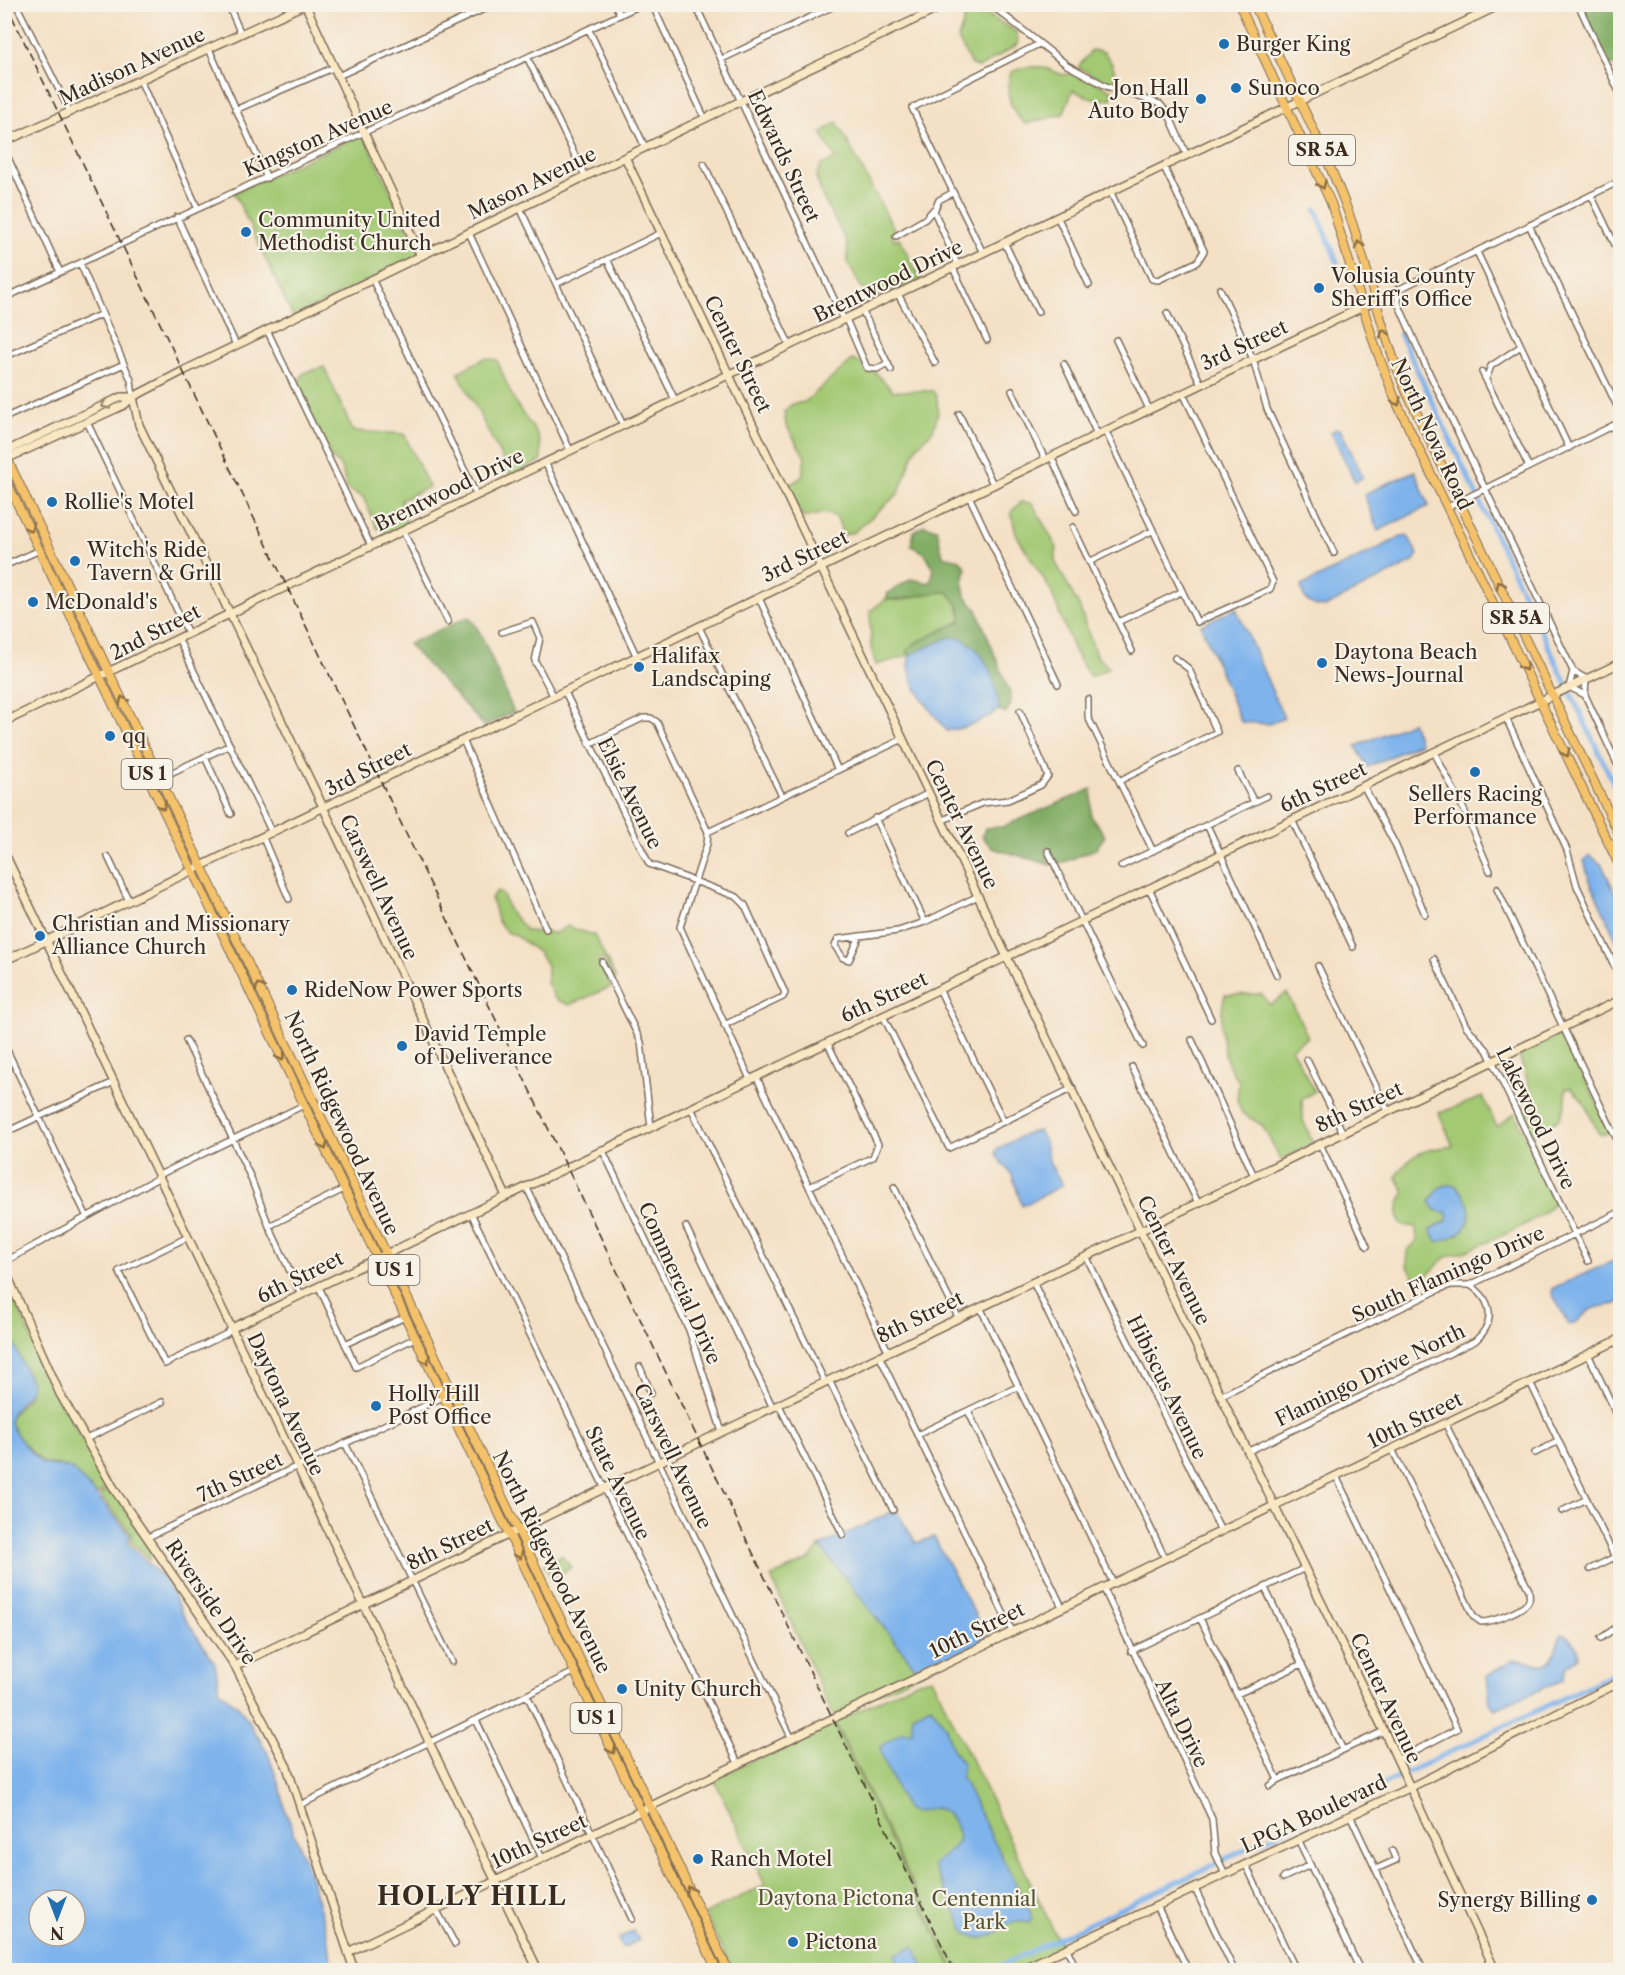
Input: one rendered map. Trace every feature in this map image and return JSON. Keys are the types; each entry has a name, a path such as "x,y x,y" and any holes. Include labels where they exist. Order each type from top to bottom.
{"main road":[{"name":"North Nova Road","path":"1239,4 1331,204 1388,382 1620,867"},
{"name":"North Nova Road","path":"1254,4 1349,215 1400,376 1462,499 1553,695 1620,832"},
{"path":"1245,17 1259,30 1267,33"},
{"name":"North Ridgewood Avenue","path":"5,455 728,1971"},
{"name":"North Ridgewood Avenue","path":"4,476 717,1971"},
{"path":"1600,825 1620,832"},
{"path":"1609,843 1620,846"},
{"path":"298,1094 313,1100"},
{"path":"304,1106 321,1116"},
{"path":"443,1397 459,1407"},
{"path":"568,1659 584,1667"},
{"path":"574,1672 590,1681"}],"street":[{"path":"16,4 70,112"},
{"path":"228,4 241,34"},
{"path":"306,4 421,256"},
{"name":"Madison Avenue","path":"4,142 306,4"},
{"path":"338,75 495,4"},
{"path":"615,4 620,15"},
{"name":"Kingston Avenue","path":"4,298 197,207 364,134 643,4"},
{"path":"652,4 705,119"},
{"name":"Edwards Street","path":"695,4 867,368 877,369 888,363"},
{"path":"722,59 838,4"},
{"name":"Mason Avenue","path":"5,455 125,405 133,397 236,345 741,101 948,4"},
{"path":"990,4 1039,44 1106,86 1160,104 1169,115 1187,156"},
{"name":"Brentwood Drive","path":"287,586 1502,4"},
{"path":"1578,4 1620,94"},
{"path":"589,30 645,147"},
{"path":"982,253 912,108 1039,44"},
{"path":"209,49 267,177"},
{"path":"528,59 585,176"},
{"path":"235,110 335,68"},
{"path":"140,80 197,207"},
{"path":"4,149 60,272"},
{"name":"Center Street","path":"625,157 820,567"},
{"path":"704,164 790,346"},
{"path":"1111,193 1152,279 1158,280 1197,262 1203,251 1164,167"},
{"name":"3rd Street","path":"4,961 324,809 1048,457 1363,308 1620,180"},
{"path":"896,236 925,219 934,210 939,200 952,193"},
{"path":"1591,195 1620,255"},
{"path":"520,208 623,426"},
{"path":"934,210 987,340"},
{"path":"177,217 236,345"},
{"path":"1058,218 1089,285"},
{"path":"1529,225 1620,411"},
{"path":"469,232 570,450"},
{"path":"556,285 662,233"},
{"path":"1004,242 1038,312"},
{"path":"1477,252 1569,448"},
{"path":"607,259 675,400"},
{"path":"80,263 131,380 133,397"},
{"path":"372,279 477,496"},
{"path":"1220,289 1253,359 1267,409 1335,553"},
{"path":"1385,296 1398,303 1398,289"},
{"path":"898,294 935,363"},
{"name":"North Nova Road","path":"1398,303 1573,671"},
{"path":"863,312 891,370"},
{"path":"1167,313 1201,384"},
{"path":"4,357 102,314"},
{"path":"267,330 371,546"},
{"path":"1116,340 1149,409"},
{"path":"1486,379 1491,366 1521,346"},
{"path":"4,418 124,364"},
{"path":"1064,364 1197,622 1270,589 1273,582 1183,393"},
{"path":"1482,372 1529,467"},
{"path":"1012,391 1076,511"},
{"name":"Mason Avenue","path":"5,455 122,397 133,397"},
{"name":"Carswell Avenue","path":"133,397 139,425 324,809 506,1196"},
{"path":"959,414 993,484"},
{"path":"87,422 188,633"},
{"path":"1448,507 1620,422"},
{"path":"545,462 637,657"},
{"path":"969,496 1058,684"},
{"path":"1072,527 1132,651"},
{"path":"403,531 448,622"},
{"path":"1089,562 1152,531"},
{"path":"4,566 40,550"},
{"name":"Center Avenue","path":"820,567 1384,1731 1495,1971"},
{"name":"2nd Street","path":"5,720 110,673 287,586"},
{"path":"1118,622 1181,592"},
{"path":"759,598 837,768"},
{"path":"502,632 533,622 540,638 535,661 554,697"},
{"path":"699,627 782,796"},
{"path":"178,638 272,833"},
{"path":"1119,781 1217,732 1189,669 1175,658"},
{"name":"6th Street","path":"188,1237 119,1271 165,1364 226,1334 232,1328 602,1149 1620,663"},
{"path":"1585,695 1569,687 1573,671 1586,679 1585,695 1620,770"},
{"name":"Elsie Avenue","path":"565,692 644,858 656,868 737,897 745,905 785,993 783,997 724,1025"},
{"path":"1088,699 1088,717 1153,851"},
{"path":"943,820 983,802 1008,800 1041,785 1048,776 1020,711"},
{"path":"589,744 643,718 651,718 657,722 708,832 680,927 724,1025 809,1187 888,1351"},
{"path":"1506,718 1567,850 1577,886 1620,978"},
{"path":"708,832 837,768 903,739"},
{"path":"463,740 546,929"},
{"path":"160,778 230,745"},
{"path":"1434,752 1465,812 1490,872"},
{"path":"205,757 231,814"},
{"path":"1238,771 1254,802"},
{"path":"1364,787 1395,844 1425,914"},
{"path":"848,833 929,793"},
{"path":"1121,866 1267,796"},
{"path":"875,818 925,922"},
{"path":"1292,820 1353,947"},
{"path":"1207,825 1277,975"},
{"path":"263,838 289,899"},
{"path":"1048,851 1080,922 1143,1046"},
{"name":"Daytona Avenue","path":"4,852 538,1971"},
{"path":"108,857 129,901"},
{"path":"1149,888 1211,1019"},
{"path":"1497,889 1620,1146"},
{"path":"860,936 849,960 843,958 835,946 838,939 847,938 860,936 898,931 925,922 978,896"},
{"name":"Lakewood Drive","path":"1434,959 1466,1026 1487,1050 1493,1061 1588,1261"},
{"path":"602,962 641,1042 651,1127"},
{"path":"1318,966 1388,1112"},
{"path":"939,989 1004,1122"},
{"name":"8th Street","path":"235,1666 1620,1000"},
{"path":"883,1016 949,1149 1073,1088"},
{"path":"186,1040 234,1140 268,1226 301,1295"},
{"path":"1192,1040 1254,1176"},
{"path":"809,1187 873,1157 878,1144 828,1042"},
{"path":"4,1044 87,1217"},
{"path":"1307,1060 1343,1133"},
{"path":"1132,1067 1198,1203"},
{"path":"4,1133 114,1082"},
{"path":"4,1262 159,1176 304,1106"},
{"path":"691,1108 893,1510"},
{"path":"1320,1144 1367,1246"},
{"name":"Commercial Drive","path":"602,1149 689,1330 722,1432"},
{"name":"Carswell Avenue","path":"526,1186 792,1739"},
{"path":"894,1187 958,1317"},
{"path":"268,1226 344,1189"},
{"name":"South Flamingo Drive","path":"1222,1395 1440,1289 1451,1285 1470,1285 1620,1212"},
{"name":"State Avenue","path":"471,1213 739,1765"},
{"path":"686,1227 843,1535"},
{"name":"Hibiscus Avenue","path":"1086,1256 1221,1531"},
{"name":"Riverside Drive","path":"4,1268 60,1394 116,1492 235,1666 287,1767 354,1971"},
{"path":"1033,1282 1165,1558"},
{"name":"Flamingo Drive North","path":"1249,1451 1475,1341 1488,1326 1489,1308 1486,1298 1470,1285"},
{"path":"319,1287 356,1367 415,1338"},
{"path":"980,1307 1113,1583"},
{"path":"345,1344 405,1317"},
{"name":"10th Street","path":"348,1952 1620,1339"},
{"path":"1588,1354 1620,1421"},
{"path":"879,1355 1012,1631"},
{"path":"640,1367 651,1393"},
{"path":"1530,1382 1620,1568"},
{"path":"917,1435 1017,1387"},
{"name":"7th Street","path":"147,1537 443,1397"},
{"path":"86,1439 162,1402"},
{"path":"968,1411 1062,1607"},
{"path":"1392,1449 1474,1617 1481,1622 1497,1619 1524,1607 1529,1600 1529,1590 1445,1423"},
{"path":"1536,1453 1559,1441"},
{"path":"345,1443 411,1581 453,1662"},
{"path":"1336,1476 1457,1729 1397,1760"},
{"path":"1562,1510 1587,1499"},
{"path":"1590,1569 1615,1557"},
{"path":"1131,1651 1305,1568"},
{"name":"Alta Drive","path":"1103,1587 1131,1651 1212,1819 1218,1859 1223,1871"},
{"path":"1265,1588 1343,1750"},
{"path":"1200,1618 1278,1780"},
{"path":"1601,1638 1620,1625"},
{"path":"1237,1694 1302,1664"},
{"path":"300,1805 574,1672"},
{"name":"LPGA Boulevard","path":"1020,1971 1195,1889 1223,1871 1246,1865 1409,1788 1620,1682"},
{"path":"527,1695 632,1919"},
{"path":"476,1720 542,1858"},
{"path":"1270,1786 1278,1780 1384,1731"},
{"path":"1350,1815 1423,1971"},
{"path":"1298,1839 1360,1971"},
{"path":"1376,1869 1396,1860 1392,1851"},
{"path":"1246,1865 1296,1971"},
{"path":"1283,1878 1310,1865"},
{"path":"1195,1889 1234,1971"},
{"path":"1157,1906 1188,1971"},
{"path":"436,1909 455,1944"},
{"path":"705,1947 715,1942"},
{"path":"1066,1948 1077,1971"}],"green space":[{"path":"1581,5 1616,5 1620,15 1620,63 1610,66"},
{"path":"978,9 1017,32 1018,44 979,68 971,64 958,39 966,14"},
{"path":"1092,50 1104,52 1110,60 1115,72 1114,86 1078,67"},
{"path":"1026,67 1043,67 1063,75 1075,72 1113,91 1111,99 1095,100 1073,90 1063,114 1026,124 1012,107 1008,87 1011,72"},
{"path":"837,122 896,233 892,235 894,240 899,238 921,280 871,298 861,287 848,263 847,243 823,198 816,177 821,165 836,159 821,133"},
{"path":"364,134 421,256 293,317 234,192"},
{"path":"485,358 497,360 513,398 540,442 541,461 511,476 458,372"},
{"path":"852,360 861,363 866,371 875,372 893,391 933,391 937,398 938,414 933,430 916,448 898,494 854,532 843,535 837,517 825,513 803,518 788,486 802,477 805,457 786,425 784,412 792,404 805,402"},
{"path":"324,367 353,431 404,434 429,487 401,500 407,525 386,533 377,528 363,497 347,489 341,468 332,459 296,385 304,373"},
{"path":"1021,502 1032,503 1057,548 1055,561 1079,606 1096,655 1109,668 1090,677 1074,651 1051,591 1016,534 1011,512"},
{"path":"924,525 937,529 943,556 960,560 966,568 963,584 965,595 977,610 1010,693 1011,704 1006,713 998,710 950,637 910,655 907,651 915,643 961,621 960,608 948,592 894,600 886,599 888,593 911,579 930,583 934,569 925,553 911,546 914,531"},
{"path":"934,591 948,592 958,605 961,621 915,643 908,651 910,655 876,665 871,648 870,611 886,599 900,601"},
{"path":"468,617 486,645 514,712 484,726 408,644"},
{"path":"1092,789 1091,816 1105,836 1096,849 1057,865 1048,847 1044,850 1051,865 992,848 982,836 985,828 1002,827"},
{"path":"497,891 503,895 509,911 527,931 556,933 567,926 594,935 616,978 614,982 603,958 599,961 611,987 569,1005 555,999 547,982 547,965 539,953 515,935 507,932 498,922 491,898"},
{"path":"1287,993 1308,1037 1291,1048 1315,1091 1302,1099 1303,1120 1313,1143 1281,1160 1262,1125 1242,1113 1237,1100 1239,1081 1224,1051 1221,1028 1225,995 1261,994 1270,1005"},
{"path":"1563,1033 1610,1133 1599,1134 1584,1103 1571,1087 1566,1088 1566,1103 1560,1118 1531,1136 1520,1111 1527,1109 1534,1099 1519,1056"},
{"path":"1483,1097 1497,1127 1515,1113 1554,1202 1549,1209 1528,1223 1464,1252 1446,1257 1424,1278 1414,1277 1407,1265 1408,1250 1417,1241 1416,1227 1401,1225 1399,1221 1398,1208 1405,1192 1396,1177 1408,1162 1420,1153 1453,1146 1439,1113","holes":["1439,1188 1468,1224 1458,1235 1437,1225 1448,1221 1448,1213 1430,1202"]},
{"path":"4,1276 53,1387 110,1487 95,1495 59,1465 43,1463 22,1442 9,1422 10,1417 30,1395 5,1321"},
{"path":"112,1489 152,1549 150,1560 131,1542 131,1533 100,1495"},
{"path":"820,1546 920,1673 833,1716 771,1577 809,1560"},
{"path":"562,1555 571,1568 551,1578 544,1564"},
{"name":"Centennial Park","path":"932,1678 1063,1950 1020,1970 954,1970 835,1722 918,1681"},
{"name":"Daytona Pictona","path":"833,1722 953,1970 732,1970 705,1914 765,1885 714,1779"}],"water":[{"path":"1340,429 1362,474 1362,478 1355,482 1331,432"},
{"path":"1415,471 1429,506 1378,531 1364,494"},
{"path":"1408,536 1418,554 1413,562 1325,607 1311,604 1303,595 1301,586 1401,537"},
{"path":"1236,608 1284,718 1269,724 1241,722 1201,625"},
{"path":"950,637 971,644 986,662 995,686 999,709 974,724 947,731 920,695 909,665 910,655"},
{"path":"1412,722 1420,743 1368,767 1356,746"},
{"path":"1590,855 1602,865 1620,903 1620,945 1589,879 1584,860"},
{"path":"1038,1131 1044,1139 1050,1164 1063,1185 1022,1206 1012,1175 996,1155 996,1150 1027,1133"},
{"path":"1455,1185 1468,1204 1470,1213 1464,1228 1458,1234 1437,1242 1430,1230 1447,1221 1447,1213 1436,1210 1430,1202 1439,1188"},
{"path":"1615,1260 1620,1262 1620,1302 1592,1309 1576,1323 1569,1325 1552,1293 1553,1288"},
{"path":"4,1321 32,1385 28,1394 11,1414 11,1423 17,1436 43,1463 67,1467 74,1471 129,1534 128,1543 166,1581 186,1620 215,1663 220,1691 240,1708 267,1751 282,1793 285,1810 308,1868 329,1941 332,1970 5,1970"},
{"path":"895,1509 916,1543 934,1537 988,1639 920,1673 820,1546 841,1536 843,1538 846,1534 891,1512 892,1514"},
{"path":"1561,1634 1569,1636 1578,1650 1578,1656 1567,1667 1563,1680 1495,1709 1490,1703 1487,1676 1514,1659 1546,1664 1554,1656"},
{"path":"931,1706 946,1727 952,1749 963,1763 961,1776 1032,1918 1029,1922 1011,1923 985,1938 966,1933 933,1865 955,1846 959,1838 955,1824 950,1816 937,1808 913,1812 906,1809 882,1756 880,1747 901,1732 912,1732 912,1715"},
{"path":"634,1931 639,1940 623,1948 618,1939"},
{"path":"914,1946 926,1970 901,1970 895,1955"}],"waterway":[{"path":"1316,209 1337,262"},
{"path":"1400,334 1620,797"},
{"path":"992,1970 1620,1671"}],"railway":[{"path":"6,4 954,1970"}],"place":[{"name":"Burger King","path":"1224,44"},
{"name":"Sunoco","path":"1236,88"},
{"name":"Jon Hall Auto Body","path":"1201,99"},
{"name":"Community United Methodist Church","path":"246,232"},
{"name":"Volusia County Sheriff's Office","path":"1319,288"},
{"name":"Rollie's Motel","path":"52,502"},
{"name":"Witch's Ride Tavern & Grill","path":"75,561"},
{"name":"McDonald's","path":"33,602"},
{"name":"Daytona Beach News-Journal","path":"1322,663"},
{"name":"Halifax Landscaping","path":"639,667"},
{"name":"qq","path":"110,736"},
{"name":"Sellers Racing Performance","path":"1475,772"},
{"name":"Christian and Missionary Alliance Church","path":"40,936"},
{"name":"RideNow Power Sports","path":"292,990"},
{"name":"David Temple of Deliverance","path":"402,1046"},
{"name":"Holly Hill Post Office","path":"376,1406"},
{"name":"Unity Church","path":"622,1689"},
{"name":"Ranch Motel","path":"698,1859"},
{"name":"Synergy Billing","path":"1592,1900"},
{"name":"Pictona","path":"793,1942"}],"district":[{"name":"HOLLY HILL","path":"472,1896"}]}
